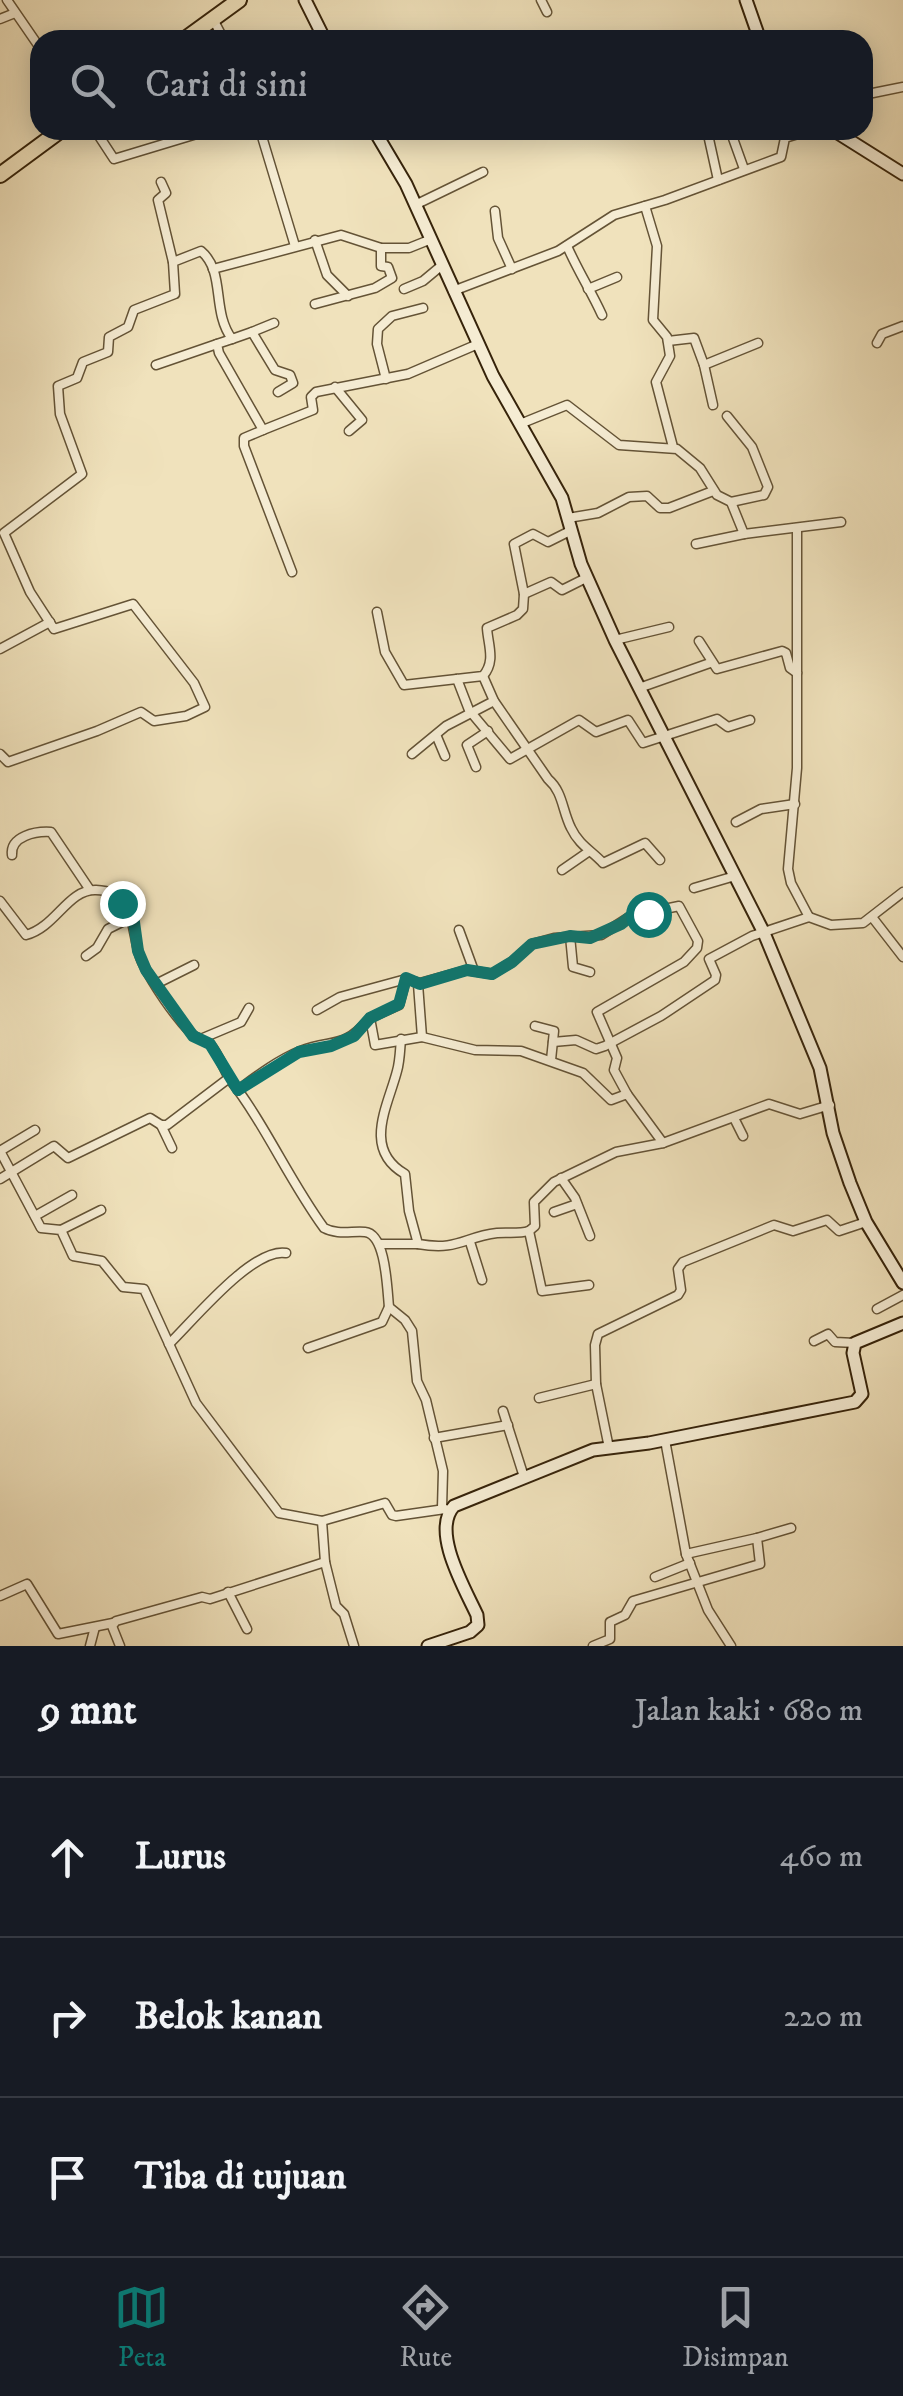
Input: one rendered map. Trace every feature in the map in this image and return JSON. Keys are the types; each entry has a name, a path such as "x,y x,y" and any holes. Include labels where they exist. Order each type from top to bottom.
{"highway":[{"path":"198,30 238,0"},
{"path":"0,175 47,140"}],"street":[{"path":"7,0 30,34"},
{"path":"305,0 320,30"},
{"path":"541,0 547,12"},
{"path":"746,0 756,30"},
{"path":"0,19 15,13"},
{"path":"213,19 219,30"},
{"path":"873,93 903,88"},
{"path":"101,140 112,158 175,140"},
{"path":"263,140 296,246"},
{"path":"380,140 401,173 478,344 553,481 586,578 614,640 764,932 820,1068 836,1144 866,1222 903,1281"},
{"path":"709,140 718,180"},
{"path":"734,140 744,169"},
{"path":"453,291 568,246 614,214 647,206 782,156 785,140"},
{"path":"849,140 903,174"},
{"path":"415,205 483,172"},
{"path":"0,754 8,762 97,732 141,712 154,721 186,716 205,707 194,683 133,604 54,629 30,592 4,533 82,474 62,420 58,386 77,378 84,362 108,352 109,336 128,326 134,310 175,294 173,262 158,200 166,193 162,182"},
{"path":"647,206 656,246 652,316 668,341 670,360 657,374 656,382 672,447"},
{"path":"494,211 498,238 512,268"},
{"path":"213,270 315,240 346,236 381,248 415,246 429,240"},
{"path":"315,240 329,279 348,296"},
{"path":"568,246 602,315"},
{"path":"315,304 392,278 388,266 381,266 381,248"},
{"path":"173,262 204,251 213,270 221,322 232,339"},
{"path":"404,289 424,281 441,266"},
{"path":"588,289 617,277"},
{"path":"386,379 377,344 378,330 392,316 423,308"},
{"path":"156,365 274,323"},
{"path":"876,343 882,334 903,326"},
{"path":"252,332 274,370 294,380 278,392"},
{"path":"668,341 692,337 714,405"},
{"path":"217,344 225,366 263,430"},
{"path":"292,572 244,438 311,411 312,395 419,370 478,344"},
{"path":"704,365 758,344"},
{"path":"335,388 362,420 349,432"},
{"path":"520,424 568,404 618,445 672,447 700,468 714,491 731,502 744,534"},
{"path":"727,416 752,447 768,487 764,495 731,502"},
{"path":"377,612 386,652 404,685 483,676 490,668 488,628 521,612 524,594 513,552 516,542 533,534 548,542 570,524 633,496 649,497 659,507 669,508 714,491"},
{"path":"696,544 841,522"},
{"path":"798,528 795,804 788,850 789,878 809,916 831,926 863,923 903,892"},
{"path":"524,594 553,582 562,590 586,578"},
{"path":"0,649 50,622"},
{"path":"614,640 670,626"},
{"path":"698,641 710,663 720,669 782,650 790,668 797,673"},
{"path":"639,688 710,663"},
{"path":"483,676 494,701 557,787 573,832 588,852 603,863 645,842 660,860"},
{"path":"457,678 472,713 510,759 578,720 596,732 628,720 641,743 717,719 728,726 750,720"},
{"path":"412,754 446,726 494,701"},
{"path":"476,766 467,746 488,732"},
{"path":"437,737 445,756"},
{"path":"736,822 761,809 795,804"},
{"path":"12,855 15,841 51,832 90,890"},
{"path":"562,870 588,852"},
{"path":"694,888 735,876"},
{"path":"0,901 26,935 46,926 73,898 90,890 117,898 132,917 140,959 193,1036 210,1044 287,1174 324,1228 330,1232 368,1232 380,1244 389,1307 382,1322 308,1348"},
{"path":"418,984 458,971 492,974 532,944 570,936 590,938 631,916 678,906 698,941 694,951 684,962 623,1000 599,1008 598,1018 617,1058 614,1070 663,1143"},
{"path":"874,915 903,957"},
{"path":"553,1042 576,1040 596,1049 610,1044 715,980 711,957 809,916"},
{"path":"86,956 97,948 108,930 132,917"},
{"path":"459,930 474,971"},
{"path":"570,936 573,968 590,972"},
{"path":"156,984 194,965"},
{"path":"238,1090 299,1052 331,1046 354,1036 370,1018 399,1004 406,978"},
{"path":"317,1010 340,996 414,979 418,984 422,1038"},
{"path":"203,1038 241,1022 250,1008"},
{"path":"370,1018 373,1044 422,1038 474,1050 521,1051 584,1073 610,1100 628,1094"},
{"path":"535,1026 552,1029 550,1060"},
{"path":"401,1039 398,1068 380,1116 380,1133 392,1164 405,1174 418,1244"},
{"path":"161,1125 172,1122 229,1078"},
{"path":"380,1244 445,1247 494,1233 529,1231 534,1226 534,1202 561,1178 616,1152 663,1143 770,1104 800,1114 830,1106"},
{"path":"0,1180 54,1146 68,1158 150,1118 161,1125 172,1148"},
{"path":"734,1118 743,1136"},
{"path":"35,1130 0,1151 43,1230 61,1230 101,1210"},
{"path":"561,1178 590,1236"},
{"path":"35,1216 72,1195"},
{"path":"554,1212 577,1204"},
{"path":"608,1448 596,1384 598,1334 678,1294 678,1270 683,1262 774,1224 793,1231 827,1220 839,1230 866,1222"},
{"path":"61,1230 73,1256 102,1261 123,1287 144,1289 196,1403 275,1508 283,1514 322,1520 385,1503 396,1516 446,1509 594,1450 855,1402 862,1394 853,1354 855,1343"},
{"path":"529,1231 542,1291 589,1286"},
{"path":"470,1242 482,1280"},
{"path":"169,1344 233,1279 273,1252 286,1253"},
{"path":"877,1309 903,1295"},
{"path":"389,1307 406,1320 412,1331 417,1382 426,1400 443,1472 445,1537 479,1620 470,1632 428,1646"},
{"path":"814,1340 828,1334 835,1342 855,1343 903,1323"},
{"path":"540,1398 596,1384"},
{"path":"504,1411 524,1476"},
{"path":"434,1438 508,1425"},
{"path":"664,1440 688,1559 708,1610 731,1646"},
{"path":"322,1520 336,1606 344,1614 354,1646"},
{"path":"655,1577 688,1559 791,1528"},
{"path":"594,1646 610,1639 610,1622 625,1615 634,1600 760,1564 757,1538"},
{"path":"0,1596 27,1584 58,1634 112,1623 202,1596 210,1600 326,1562"},
{"path":"228,1592 247,1629"},
{"path":"112,1623 120,1646"},
{"path":"90,1646 95,1627"}],"route":[{"path":"122,903 134,922 140,959 146,970 193,1036 210,1044 238,1090 299,1052 331,1046 360,1032 370,1018 401,1002 406,978 420,984 458,971 492,974 532,944 570,936 590,938 631,916 648,914"}]}
